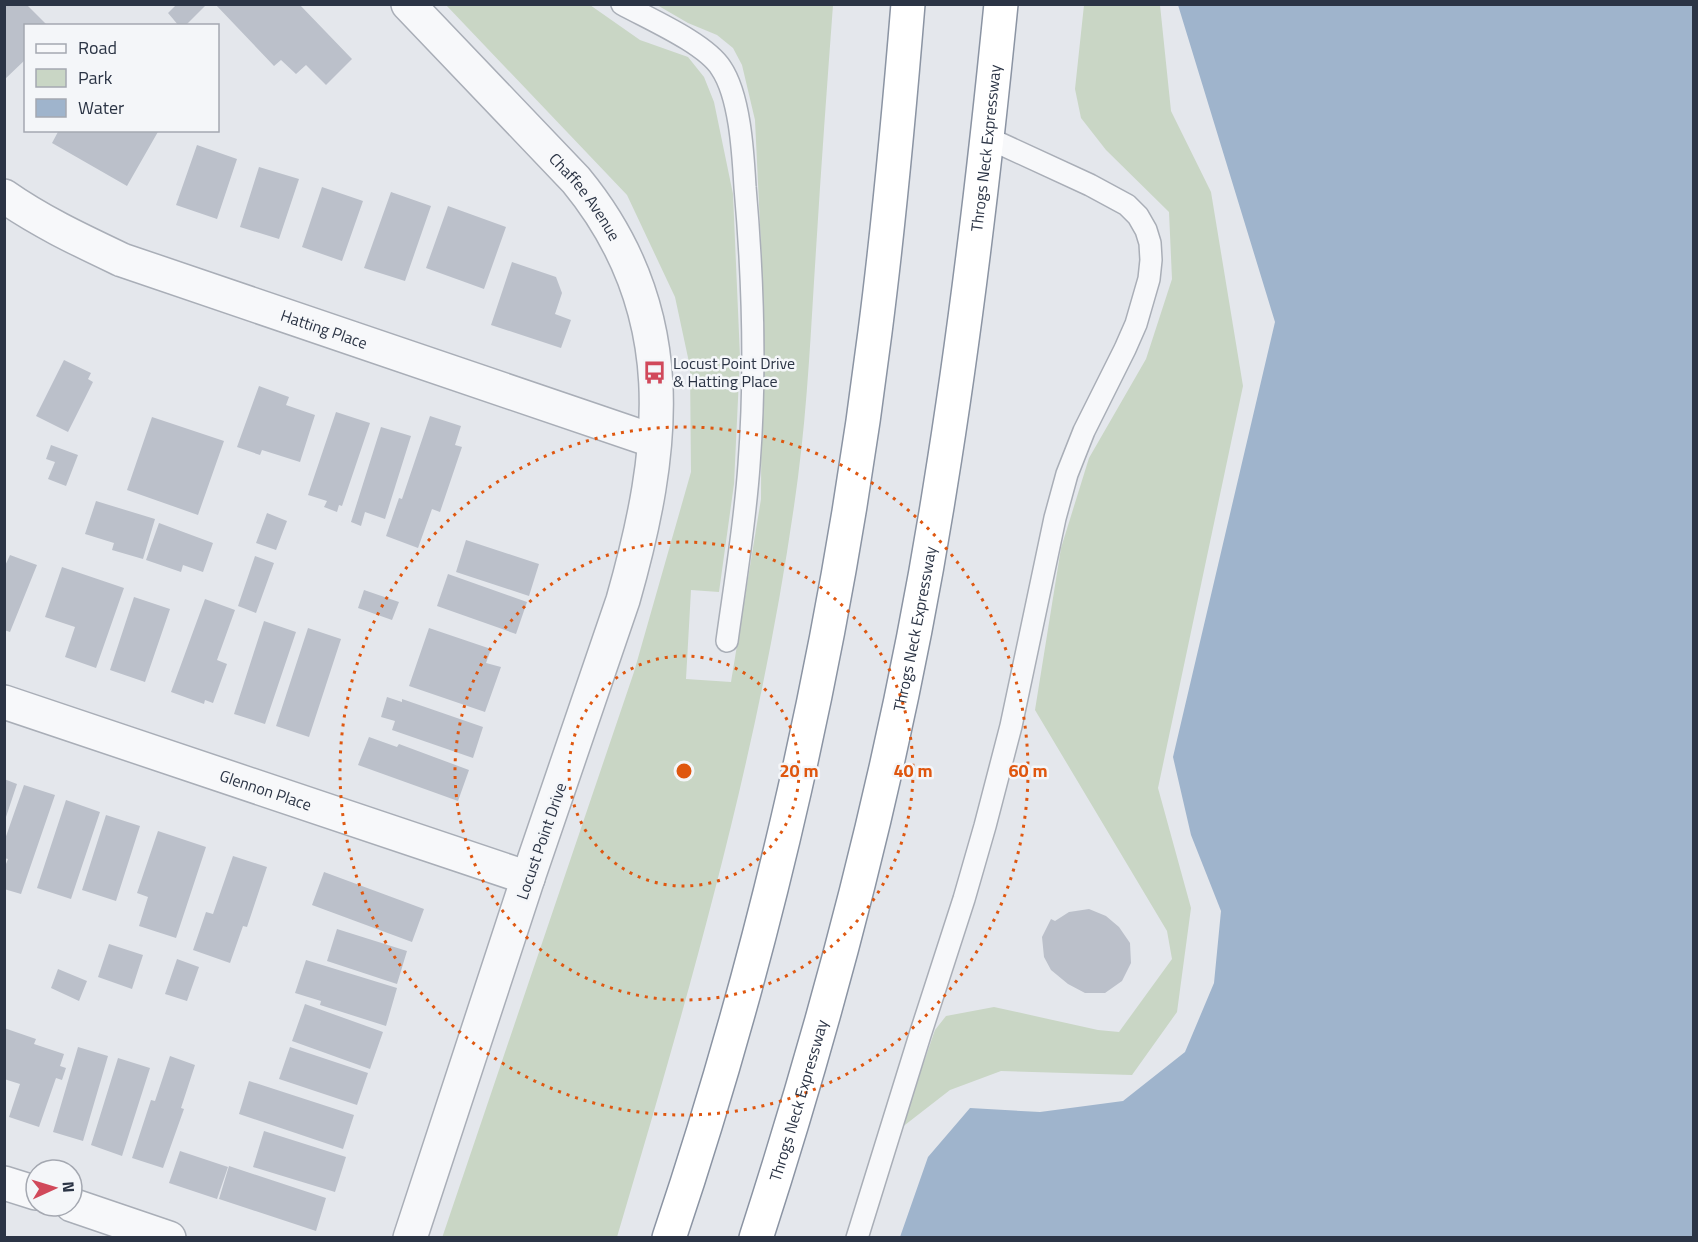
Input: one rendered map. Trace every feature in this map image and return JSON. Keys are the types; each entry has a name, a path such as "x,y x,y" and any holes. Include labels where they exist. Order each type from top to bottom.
{"highway":[{"path":"669,1238 713,1098 767,899 798,767 826,630 848,514 875,332 893,183 908,4"},
{"name":"Throgs Neck Expressway","path":"756,1238 791,1128 829,995 894,726 940,489 965,321 988,138 1001,4"}],"street":[{"name":"Chaffee Avenue","path":"408,4 576,180 611,228 627,257 647,315 657,404 654,441"},
{"name":"Hatting Place","path":"4,196 64,231 122,260 654,441"},
{"name":"Locust Point Drive","path":"410,1238 528,878 624,600 636,556 649,490 654,441"},
{"name":"Glennon Place","path":"4,702 528,878"},
{"path":"4,1183 24,1189"},
{"path":"84,1209 169,1238"}],"lane":[{"path":"622,4 703,50 717,61 731,90 743,152 748,214 753,379 749,465 727,641"},
{"path":"857,1238 964,899 988,815 1011,726 1055,518 1067,474 1084,430 1136,324 1151,260 1150,243 1146,230 1138,216 1127,205 1090,185 988,138"}],"green space":[{"path":"446,5 590,5 640,40 688,57 704,77 714,102 733,194 740,357 734,484 719,592 691,590 686,679 731,682 761,499 762,267 755,120 742,65 733,48 717,35 688,23 657,5 833,5 809,364 798,477 783,574 766,670 722,860 672,1049 617,1237 442,1238 634,672 691,472 690,367 675,297 627,195"},
{"path":"1084,5 1160,5 1171,111 1211,192 1243,386 1158,788 1191,908 1177,1012 1132,1075 1001,1071 950,1090 901,1128 935,1030 946,1016 994,1007 1098,1030 1119,1032 1172,959 1167,931 1035,710 1061,548 1089,458 1146,359 1172,279 1169,212 1106,150 1081,118 1075,89"}],"water":[{"path":"1178,5 1693,5 1693,1237 900,1237 928,1157 970,1108 1040,1112 1123,1101 1185,1052 1214,983 1221,911 1191,835 1173,757 1275,322"}],"building":[{"path":"4,4 26,4 46,24 24,24 24,61 4,80"},
{"path":"177,4 207,4 187,24 177,24 168,13"},
{"path":"215,4 299,4 352,59 326,85 306,65 296,74 281,60 274,66"},
{"path":"58,132 158,132 127,186 52,143"},
{"path":"197,145 237,159 217,219 176,205"},
{"path":"259,167 299,179 279,239 240,227"},
{"path":"322,187 363,201 342,261 302,247"},
{"path":"391,192 431,206 405,281 364,268"},
{"path":"448,206 506,227 484,289 426,268"},
{"path":"512,262 556,277 562,293 555,314 571,320 561,348 491,325"},
{"path":"64,360 91,373 88,379 93,382 68,432 36,416"},
{"path":"259,386 289,397 286,405 315,415 300,462 262,450 260,455 237,447"},
{"path":"336,412 370,423 342,506 339,505 337,512 324,507 327,501 308,495"},
{"path":"430,416 461,426 455,445 462,447 440,512 432,509 418,548 386,536 399,498 402,499"},
{"path":"152,417 224,441 198,515 127,490"},
{"path":"381,427 411,436 385,519 365,512 361,526 351,522"},
{"path":"51,445 78,455 66,486 48,479 55,462 46,459"},
{"path":"96,501 155,519 143,559 112,550 114,543 85,534"},
{"path":"267,513 287,521 276,550 256,543"},
{"path":"159,523 213,543 203,572 183,565 181,572 146,560"},
{"path":"466,540 539,564 529,596 456,572"},
{"path":"10,555 37,565 10,632 4,630 4,568"},
{"path":"255,556 274,563 256,613 238,606"},
{"path":"62,567 124,588 96,668 65,657 75,627 45,617"},
{"path":"448,574 527,602 516,634 437,606"},
{"path":"364,590 399,602 392,620 358,608"},
{"path":"134,597 170,609 145,682 110,670"},
{"path":"205,599 235,610 217,660 227,664 213,703 205,700 204,704 171,692"},
{"path":"264,621 296,632 265,724 234,714"},
{"path":"308,628 341,639 309,737 276,726"},
{"path":"429,628 491,649 486,663 501,667 485,712 409,686"},
{"path":"387,697 402,702 402,699 483,727 473,758 392,730 395,721 381,717"},
{"path":"369,737 397,747 399,744 469,770 458,801 358,765"},
{"path":"4,779 17,784 5,820 4,820"},
{"path":"24,785 55,795 21,894 4,889 4,869 8,859 4,858 4,842"},
{"path":"66,800 100,812 71,899 37,888"},
{"path":"106,815 140,826 116,901 82,890"},
{"path":"158,831 206,847 176,938 139,926 148,897 137,893"},
{"path":"233,856 267,867 247,927 243,926 230,963 193,950 206,912 213,914"},
{"path":"324,872 424,909 412,942 312,905"},
{"path":"1089,909 1106,916 1119,927 1130,943 1131,963 1122,981 1105,993 1085,993 1068,984 1051,970 1044,957 1042,937 1051,919 1055,921 1069,912"},
{"path":"337,929 407,951 397,984 327,961"},
{"path":"109,944 143,955 132,989 98,977"},
{"path":"177,959 199,967 187,1001 165,994"},
{"path":"306,960 397,988 386,1026 320,1005 321,1001 295,993"},
{"path":"58,969 87,981 79,1001 51,988"},
{"path":"305,1004 383,1032 370,1069 292,1041"},
{"path":"4,1028 36,1039 34,1044 64,1054 60,1066 66,1068 62,1080 56,1078 39,1127 9,1117 20,1084 4,1079"},
{"path":"78,1047 108,1056 83,1141 53,1132"},
{"path":"290,1047 368,1073 357,1105 279,1079"},
{"path":"170,1056 195,1065 181,1108 184,1109 163,1168 132,1158 151,1100 155,1101"},
{"path":"118,1058 150,1068 122,1156 91,1145"},
{"path":"249,1081 354,1115 343,1149 239,1114"},
{"path":"264,1131 346,1157 335,1192 253,1167"},
{"path":"180,1151 228,1167 217,1199 169,1183"},
{"path":"229,1166 326,1198 316,1231 219,1199"}],"place":[{"name":"Locust Point Drive & Hatting Place","path":"655,372"}]}
